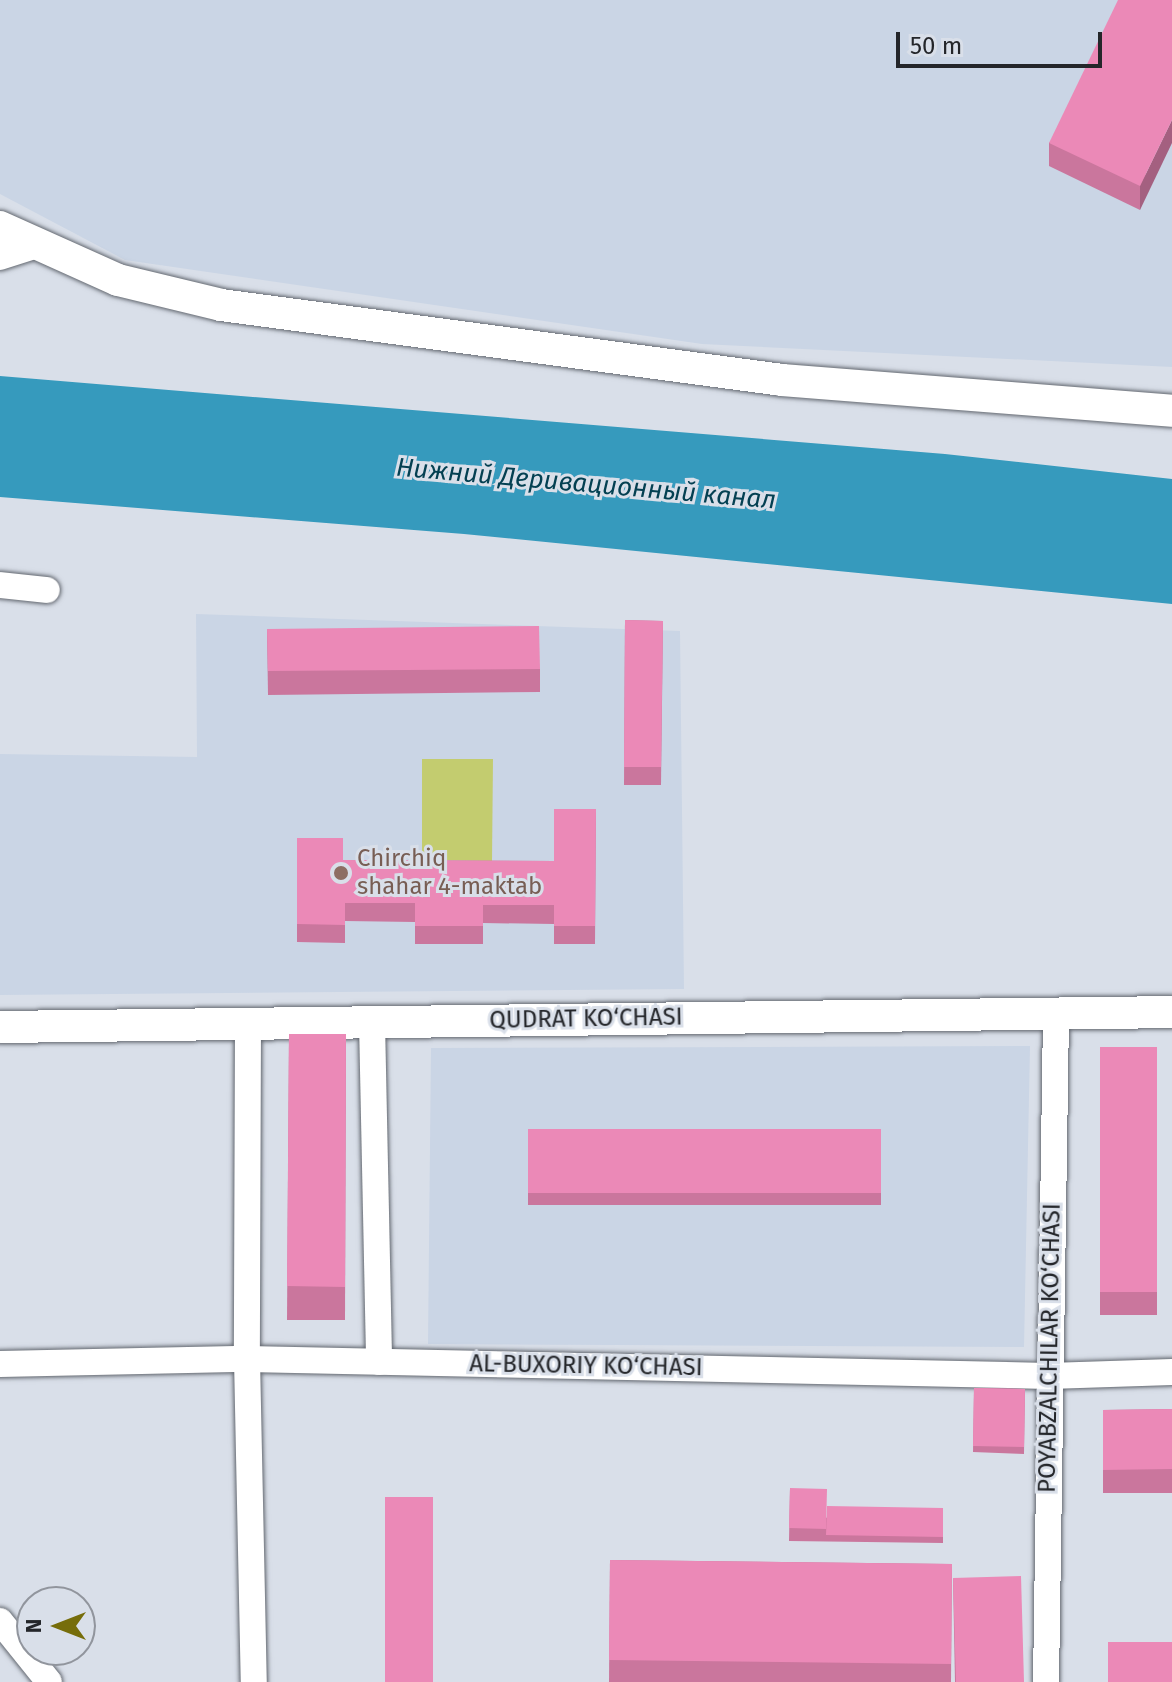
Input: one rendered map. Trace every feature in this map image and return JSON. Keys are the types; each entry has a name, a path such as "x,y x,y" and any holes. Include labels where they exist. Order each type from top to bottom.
{"street":[{"path":"0,227 118,280 221,305 782,380 1172,411"},
{"path":"0,257 40,244"},
{"path":"0,585 47,590"},
{"name":"QUDRAT KO‘CHASI","path":"0,1027 1172,1012"},
{"name":"POYABZALCHILAR KO‘CHASI","path":"1046,1682 1056,1013"},
{"path":"372,1022 379,1362"},
{"path":"248,1023 247,1359 254,1682"},
{"name":"AL-BUXORIY KO‘CHASI","path":"0,1364 247,1359 1049,1376 1172,1372"},
{"path":"0,1621 49,1682"}],"shaded area":[{"path":"0,0 1172,0 1172,367 702,344 125,260 0,194"},
{"name":"Chirchiq shahar 4-maktab","path":"196,614 680,631 684,989 0,995 0,754 197,757"},
{"path":"1030,1046 1024,1347 428,1344 431,1048"}],"green space":[{"path":"422,759 493,759 492,861 422,860"}],"water":[{"name":"Нижний Деривационный канал","path":"0,376 945,454 1172,479 1172,604 464,534 0,497"}],"building":[{"path":"1118,0 1172,0 1172,120 1140,186 1049,143"},
{"path":"625,620 663,621 661,767 624,767"},
{"path":"539,626 540,669 268,671 267,629"},
{"path":"554,809 596,809 595,926 554,926 554,905 483,905 483,926 415,926 415,903 345,903 345,925 297,924 297,838 343,838 343,860 554,861"},
{"path":"289,1034 346,1034 345,1287 287,1286"},
{"path":"1100,1047 1157,1047 1157,1292 1100,1292"},
{"path":"528,1129 881,1129 881,1193 528,1193"},
{"path":"974,1388 1025,1389 1024,1447 973,1446"},
{"path":"1172,1409 1172,1469 1103,1470 1103,1410"},
{"path":"790,1488 827,1489 826,1529 789,1528"},
{"path":"385,1497 433,1497 433,1682 385,1682"},
{"path":"827,1506 943,1508 943,1537 826,1535"},
{"path":"610,1560 952,1564 951,1664 609,1660"},
{"path":"1021,1576 1024,1682 956,1682 953,1578"},
{"path":"1108,1642 1172,1642 1172,1682 1108,1682"}],"place":[{"name":"Chirchiq shahar 4-maktab","path":"341,873"}]}
